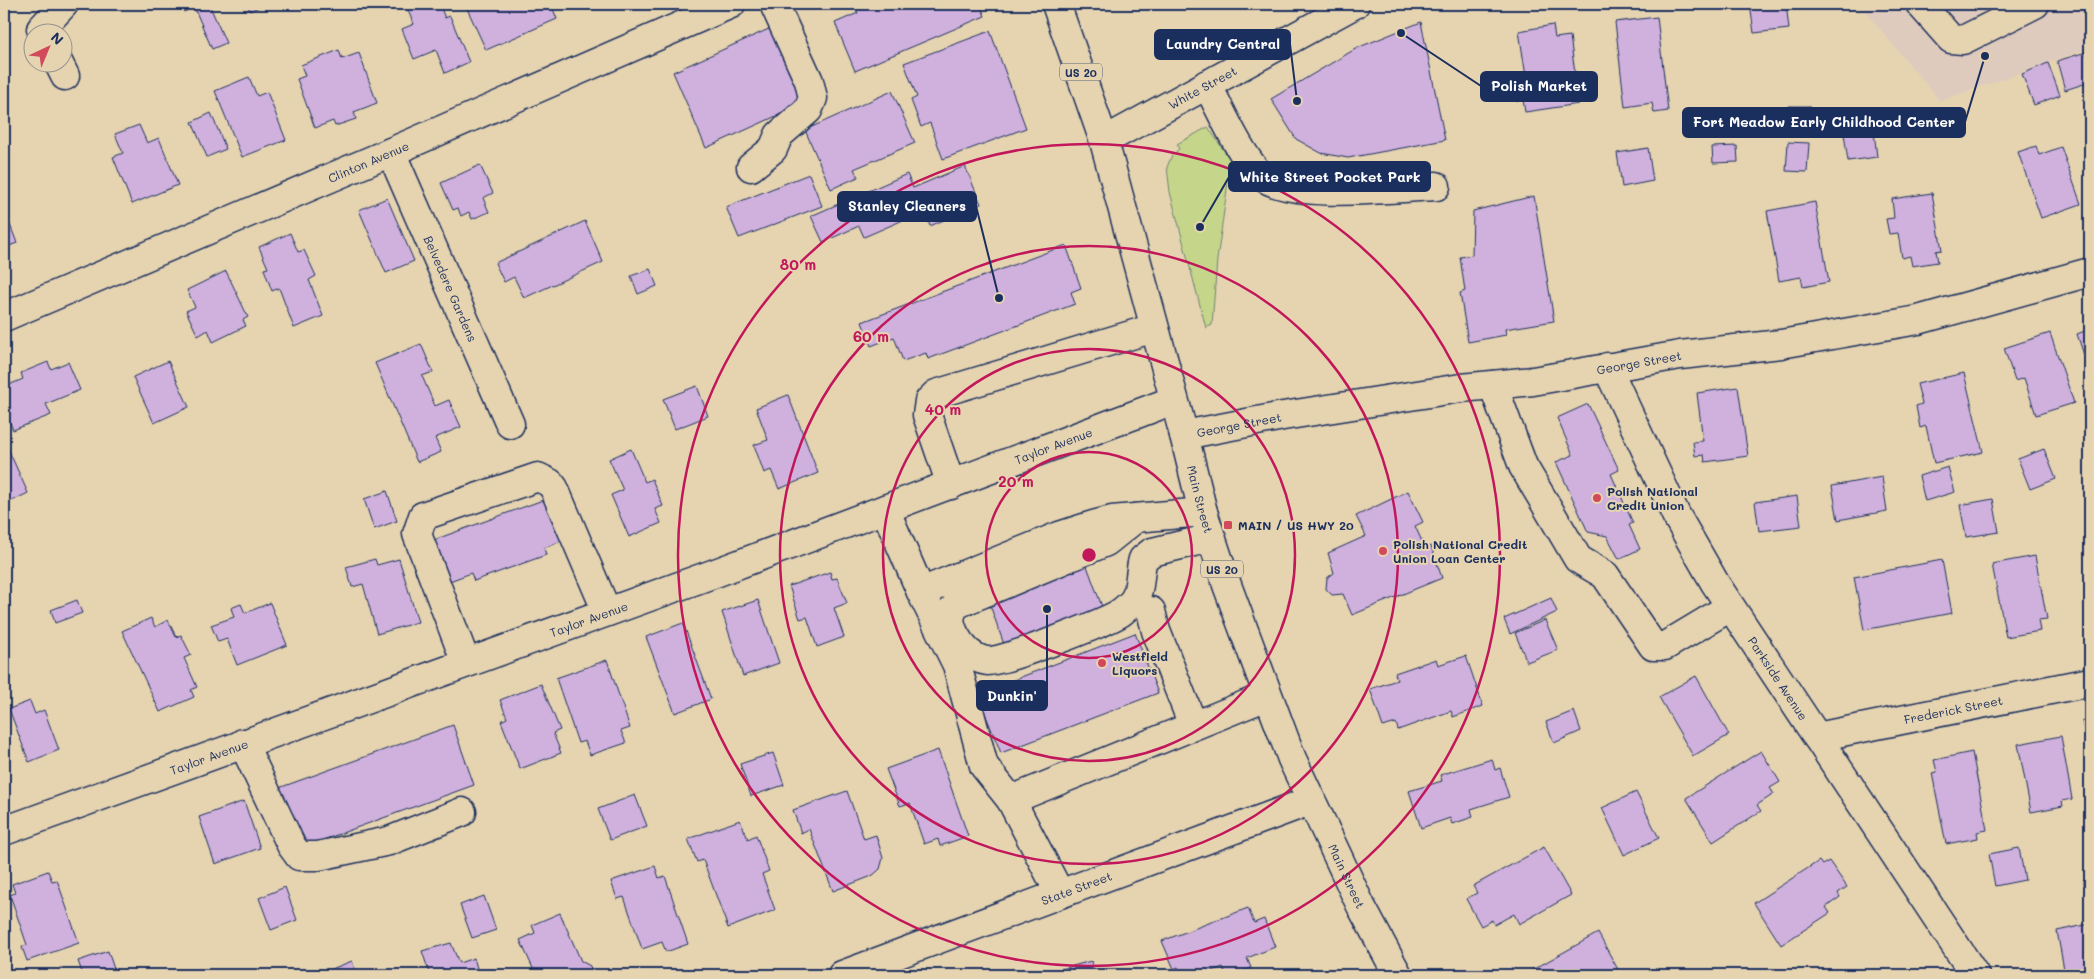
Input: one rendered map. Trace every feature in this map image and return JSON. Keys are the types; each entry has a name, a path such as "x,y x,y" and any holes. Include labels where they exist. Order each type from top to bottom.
{"street":[{"path":"47,22 64,4"},
{"path":"751,167 773,149 779,135 808,110 813,98 810,81 774,4"},
{"name":"Main Street","path":"1056,4 1104,141 1184,435 1202,512 1211,538 1267,696 1310,801 1361,906 1398,975"},
{"path":"1920,4 1950,39 1963,40 2035,4"},
{"name":"White Street","path":"1104,141 1349,5"},
{"name":"Clinton Avenue","path":"4,316 391,152 721,6"},
{"path":"1207,84 1232,133 1251,163 1260,175 1271,183 1327,192 1436,186"},
{"name":"Belvedere Gardens","path":"391,152 510,424"},
{"name":"George Street","path":"1184,435 1283,416 1461,388 1533,381 1680,355 1781,344 1918,320 2090,272"},
{"path":"951,485 927,414 929,401 936,394 1154,328"},
{"name":"Parkside Avenue","path":"1607,367 1676,515 1730,607 1975,975"},
{"path":"1493,385 1523,466 1554,520 1578,559 1605,575 1653,646 1665,646 1730,607"},
{"name":"Taylor Avenue","path":"4,831 607,612 951,485 1174,400"},
{"path":"466,663 417,534 423,516 538,477 550,483 554,488 607,612"},
{"path":"885,509 921,592 957,665 984,766 1011,800 1060,894"},
{"path":"921,592 1059,536 1093,525 1126,523 1202,512"},
{"path":"1126,523 1106,542 956,604 951,611 950,623 965,649 974,657 987,661 996,661 1119,613 1134,600 1139,586 1140,568 1143,559 1152,552 1211,538"},
{"path":"1126,523 1140,568"},
{"path":"1150,612 1193,725"},
{"name":"Frederick Street","path":"1817,737 2090,682"},
{"path":"1011,800 1267,696"},
{"path":"244,743 291,845 299,856 318,856 389,841 462,812"},
{"name":"State Street","path":"842,975 1310,801"}],"shaded area":[{"path":"1859,4 2090,4 2090,48 1940,101"}],"green space":[{"path":"1208,127 1231,161 1217,260 1212,325 1206,328 1170,192 1167,167 1172,155 1179,149 1177,144"}],"building":[{"path":"181,4 209,4 226,43 212,49 194,7 184,12"},
{"path":"247,4 265,4 250,11"},
{"path":"352,4 367,4 355,10"},
{"path":"405,4 439,4 445,18 450,16 469,62 445,73 436,50 414,59 402,29 414,24"},
{"path":"465,4 551,4 557,19 486,50"},
{"path":"864,4 980,4 985,16 855,71 835,23 858,13 855,7"},
{"path":"1750,4 1786,4 1789,29 1754,33"},
{"path":"1657,17 1668,111 1654,113 1652,103 1625,107 1615,22"},
{"path":"1421,22 1445,140 1348,158 1321,153 1296,139 1271,99 1357,48"},
{"path":"1553,25 1555,38 1570,36 1579,104 1525,112 1523,100 1515,101 1513,85 1527,83 1519,31"},
{"path":"771,28 805,103 706,148 673,72"},
{"path":"990,31 1026,128 943,159 930,123 921,127 911,100 917,97 904,63"},
{"path":"339,50 342,59 359,53 377,103 354,112 356,119 335,126 333,121 315,128 297,79 305,76 301,65"},
{"path":"2086,52 2090,66 2090,82 2065,90 2057,61"},
{"path":"2048,63 2060,95 2034,105 2022,74"},
{"path":"249,77 257,96 267,92 286,140 242,157 215,91"},
{"path":"892,91 915,143 854,169 858,177 831,189 805,130"},
{"path":"1788,106 1810,106 1811,125 1788,125"},
{"path":"211,113 226,149 207,157 192,122"},
{"path":"1873,123 1877,157 1848,161 1843,127"},
{"path":"139,125 147,143 159,138 178,185 132,204 113,157 123,153 115,134"},
{"path":"1788,142 1809,143 1807,172 1786,171"},
{"path":"1737,146 1738,162 1713,163 1712,147"},
{"path":"2036,146 2039,155 2061,147 2081,204 2041,218 2018,152"},
{"path":"1648,148 1653,181 1622,187 1617,153"},
{"path":"480,165 493,193 483,198 489,212 472,219 469,212 461,216 458,208 453,210 441,183"},
{"path":"965,166 981,204 930,226 924,211 864,237 859,226 823,242 811,216 907,174 913,188"},
{"path":"809,174 822,206 739,238 726,207"},
{"path":"1932,193 1942,250 1936,251 1938,262 1912,266 1910,256 1902,258 1898,233 1889,234 1886,219 1894,218 1892,199"},
{"path":"1534,196 1554,321 1505,329 1506,335 1468,342 1460,293 1465,291 1460,257 1472,255 1473,211"},
{"path":"387,198 414,261 386,273 359,210"},
{"path":"1815,202 1829,282 1803,287 1801,277 1779,281 1767,211"},
{"path":"7,217 17,243 4,248 4,218"},
{"path":"585,221 603,262 524,298 514,277 504,282 495,263"},
{"path":"290,233 298,252 304,250 316,276 309,280 323,316 294,328 279,288 272,291 264,269 268,268 259,247"},
{"path":"1066,245 1081,288 1071,292 1075,304 928,359 926,353 903,361 894,337 871,346 862,322"},
{"path":"650,269 657,286 638,294 631,276"},
{"path":"226,271 248,317 243,320 246,326 213,342 208,330 198,336 186,311 195,307 187,290"},
{"path":"2090,329 2090,373 2077,334"},
{"path":"2050,333 2074,403 2036,415 2024,378 2015,381 2004,348"},
{"path":"421,344 433,372 422,376 435,406 449,400 461,427 435,438 441,452 417,462 375,363"},
{"path":"168,361 189,407 154,423 133,377"},
{"path":"48,362 51,369 68,362 80,390 46,404 51,415 13,430 4,408 4,398 7,397 4,387 23,379 21,373"},
{"path":"1964,373 1983,452 1934,463 1926,426 1920,428 1916,406 1922,404 1917,384"},
{"path":"697,386 708,416 675,429 663,399"},
{"path":"1738,387 1748,456 1705,462 1704,455 1695,456 1693,442 1703,441 1697,393"},
{"path":"788,395 818,473 779,489 771,470 764,473 754,445 768,440 756,408"},
{"name":"Polish National Credit Union","path":"1588,404 1619,470 1611,474 1633,523 1629,525 1640,549 1619,559 1607,536 1588,532 1556,462 1573,455 1557,418"},
{"path":"4,440 28,493 4,505"},
{"path":"631,449 645,482 652,479 663,506 655,509 661,523 629,537 611,495 623,490 609,459"},
{"path":"2044,449 2056,479 2030,489 2018,459"},
{"path":"1948,467 1955,492 1925,501 1919,476"},
{"path":"1882,477 1887,511 1838,520 1832,486"},
{"path":"387,491 397,521 374,529 364,499"},
{"name":"Polish National Credit Union Loan Center","path":"1408,491 1423,522 1415,526 1425,548 1431,546 1442,578 1352,615 1343,594 1332,595 1326,589 1327,578 1334,573 1328,553 1366,536 1356,516"},
{"path":"1797,496 1801,526 1759,531 1755,502"},
{"path":"551,497 566,539 544,548 546,555 474,581 471,573 447,582 431,541"},
{"path":"1993,499 1999,532 1966,537 1960,505"},
{"path":"2035,556 2047,619 2038,620 2040,631 2006,637 1992,564"},
{"path":"375,559 377,565 399,559 418,622 377,634 363,584 352,587 346,567"},
{"path":"1942,560 1952,613 1864,630 1854,577"},
{"path":"1087,566 1104,612 1006,650 990,605"},
{"path":"830,572 832,579 837,578 847,603 834,608 844,637 817,647 807,617 800,619 789,586"},
{"path":"1551,598 1557,612 1510,634 1504,619"},
{"path":"77,600 82,613 55,623 51,610"},
{"path":"758,600 779,663 743,676 722,612"},
{"path":"270,603 287,645 237,665 227,639 218,642 211,625 234,617 231,608 241,604 245,613"},
{"path":"151,618 155,627 168,620 176,637 181,635 191,655 184,658 197,687 191,690 194,697 160,712 122,631"},
{"path":"1545,620 1558,650 1527,662 1515,633"},
{"path":"683,623 711,699 675,713 646,637"},
{"name":"Westfield Liquors","path":"1135,633 1158,693 1001,753 977,694"},
{"path":"1466,656 1483,706 1453,717 1451,711 1398,730 1396,723 1383,727 1370,689 1397,680 1395,673 1436,659 1438,665"},
{"path":"607,660 630,728 621,731 626,743 590,755 585,741 578,743 556,678"},
{"path":"1696,676 1729,735 1693,756 1659,697"},
{"path":"541,684 560,730 553,733 561,753 520,769 501,721 507,718 500,700"},
{"path":"30,701 35,714 44,710 59,750 29,762 9,709"},
{"path":"1574,711 1581,731 1554,743 1546,722"},
{"path":"2090,720 2090,762 2082,721"},
{"path":"453,725 474,785 298,849 276,789"},
{"path":"2061,736 2072,799 2062,801 2063,806 2031,812 2018,744"},
{"path":"938,750 968,836 940,846 938,839 924,844 910,803 900,806 886,769"},
{"path":"1761,751 1780,782 1770,788 1774,794 1757,805 1761,811 1713,842 1686,798"},
{"path":"1972,752 1987,830 1977,832 1978,838 1946,844 1932,773 1937,772 1934,760"},
{"path":"773,753 784,785 751,796 740,764"},
{"path":"1492,759 1495,770 1500,768 1509,797 1471,809 1473,817 1452,824 1450,818 1421,828 1409,791 1442,781 1440,775"},
{"path":"847,791 864,839 876,835 883,858 880,869 872,876 833,891 809,829 801,833 793,810"},
{"path":"1636,792 1659,838 1624,855 1602,808"},
{"path":"635,795 647,826 610,840 598,809"},
{"path":"244,801 260,848 215,864 199,817"},
{"path":"740,820 748,839 756,835 769,871 762,874 775,910 728,928 703,860 697,862 688,839"},
{"path":"1544,847 1571,895 1519,924 1514,914 1494,925 1492,920 1481,926 1466,899 1477,893 1473,886"},
{"path":"2019,848 2025,880 1995,886 1989,854"},
{"path":"1819,861 1822,865 1829,861 1847,887 1838,893 1840,897 1826,907 1830,913 1781,945 1754,903"},
{"path":"655,866 659,878 665,876 688,944 666,952 662,942 642,949 624,897 617,899 611,881"},
{"path":"48,871 52,881 57,880 79,943 27,961 22,947 27,945 10,895 15,893 12,884"},
{"path":"285,887 297,920 271,930 259,898"},
{"path":"484,896 496,930 472,938 460,905"},
{"path":"1248,908 1254,923 1264,919 1275,947 1247,958 1251,968 1231,975 1226,975 1223,967 1201,975 1181,975 1178,967 1174,969 1162,941"},
{"path":"560,913 581,961 590,966 593,975 536,975 520,940 535,933 532,925"},
{"path":"2090,924 2090,975 2065,975 2057,931"},
{"path":"1598,933 1621,975 1523,975"},
{"path":"451,943 459,963 474,958 479,975 430,975 422,951"},
{"path":"108,951 116,975 83,975 78,961"},
{"path":"352,961 357,975 316,975"},
{"path":"1091,961 1095,975 1040,975"}],"place":[{"name":"Polish Market","path":"1401,33"},
{"name":"Fort Meadow Early Childhood Center","path":"1985,56"},
{"name":"Laundry Central","path":"1297,101"},
{"name":"White Street Pocket Park","path":"1200,227"},
{"name":"Stanley Cleaners","path":"999,298"},
{"name":"Polish National Credit Union","path":"1597,498"},
{"name":"MAIN / US HWY 20","path":"1228,525"},
{"name":"Polish National Credit Union Loan Center","path":"1383,551"},
{"name":"Dunkin'","path":"1047,609"},
{"name":"Westfield Liquors","path":"1102,663"}]}
